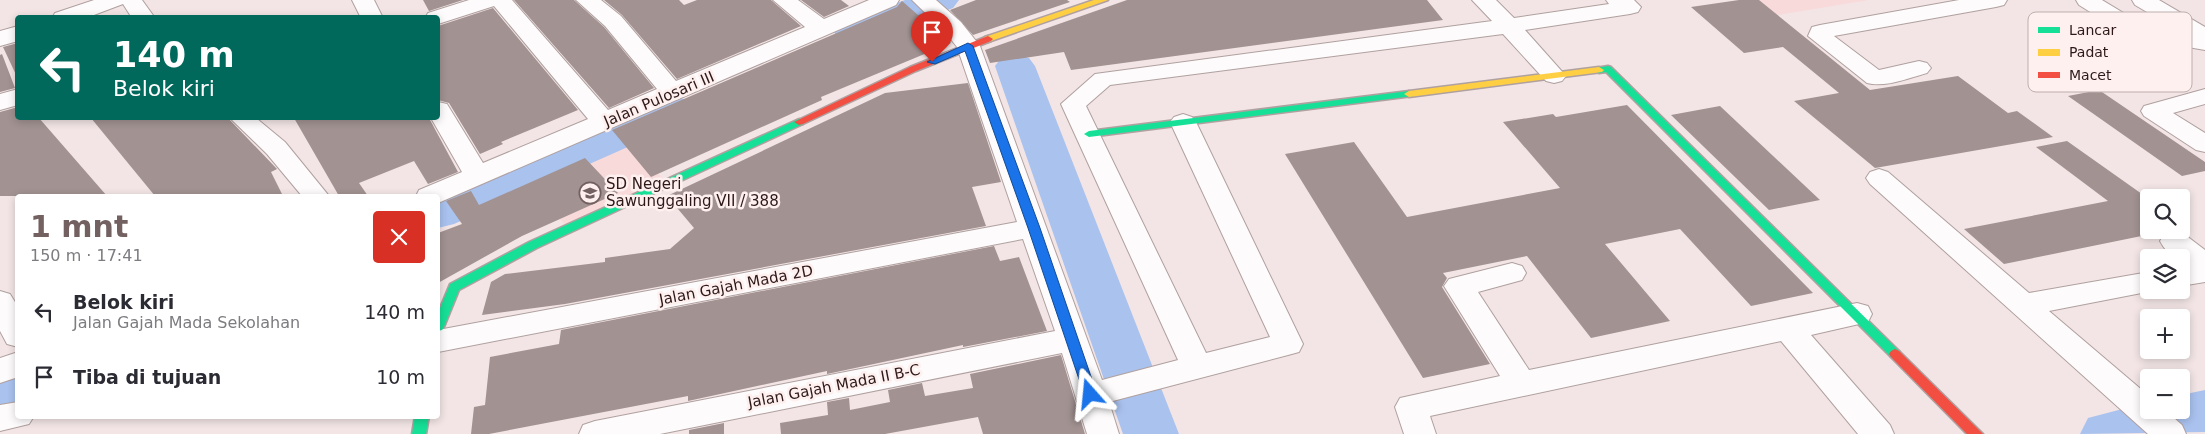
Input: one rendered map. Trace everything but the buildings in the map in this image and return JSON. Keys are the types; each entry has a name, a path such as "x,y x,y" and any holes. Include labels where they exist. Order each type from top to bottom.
{"street":[{"path":"72,15 115,0"},
{"path":"131,0 142,15"},
{"path":"363,0 370,15"},
{"path":"440,17 491,0"},
{"path":"500,0 604,122"},
{"path":"587,0 613,21 673,93"},
{"path":"784,0 821,28"},
{"name":"Jalan Pulosari III","path":"434,194 888,0"},
{"path":"440,322 454,287 476,274 913,69 968,46 1103,0"},
{"path":"1198,367 1074,104 1103,79 1509,26 1630,7 1617,0"},
{"path":"1919,68 1875,78 1819,36 1820,32 1996,0"},
{"path":"2087,0 2106,12"},
{"path":"2143,0 2163,12"},
{"path":"1495,3 1509,26 1554,76"},
{"path":"927,4 953,27 968,46 1072,339 1119,387"},
{"path":"2192,29 2205,37"},
{"path":"0,39 15,34"},
{"path":"2192,41 2205,43"},
{"path":"1089,134 1608,69 1973,431"},
{"path":"2205,96 2153,111 2205,144"},
{"path":"0,102 15,97"},
{"path":"440,113 478,176"},
{"path":"244,120 276,148 314,194"},
{"path":"1119,387 1288,344 1183,122"},
{"path":"1879,178 2021,305 2170,434"},
{"name":"Jalan Gajah Mada 2D","path":"440,341 1034,228"},
{"path":"2174,241 2205,265"},
{"path":"2190,274 2205,272"},
{"path":"1512,273 1459,286 1521,384"},
{"path":"2021,305 2140,284"},
{"path":"0,302 15,330"},
{"path":"1420,434 1411,407 1857,314"},
{"path":"1787,328 1878,434"},
{"name":"Jalan Gajah Mada II B-C","path":"595,434 1072,339"},
{"path":"0,371 15,365"},
{"path":"1103,434 1119,387"},
{"path":"0,418 15,416"},
{"path":"419,434 422,419"}],"shaded area":[{"path":"1747,0 1869,0 1766,17"},
{"name":"SD Negeri Sawunggaling VII / 388","path":"624,138 666,182 568,228 526,180"}],"waterway":[{"path":"853,32 940,0"},
{"path":"1015,66 1151,434"},
{"path":"440,212 676,110"},
{"path":"0,393 15,386"},
{"path":"2108,434 2205,411"}],"traffic: fast":[{"path":"1599,70 1608,69 1895,354"},
{"path":"1089,134 1409,94"},
{"path":"440,322 454,287 533,245 799,122"},
{"path":"419,434 422,419"}],"traffic: slow":[{"path":"988,39 1103,0"},
{"path":"1409,94 1599,70"}],"traffic: jam":[{"path":"799,122 913,69 988,39"},
{"path":"1895,354 1976,434"}],"place":[{"name":"SD Negeri Sawunggaling VII / 388","path":"590,193"}],"route":[{"path":"932,62 968,46 1034,228 1090,394"}]}
